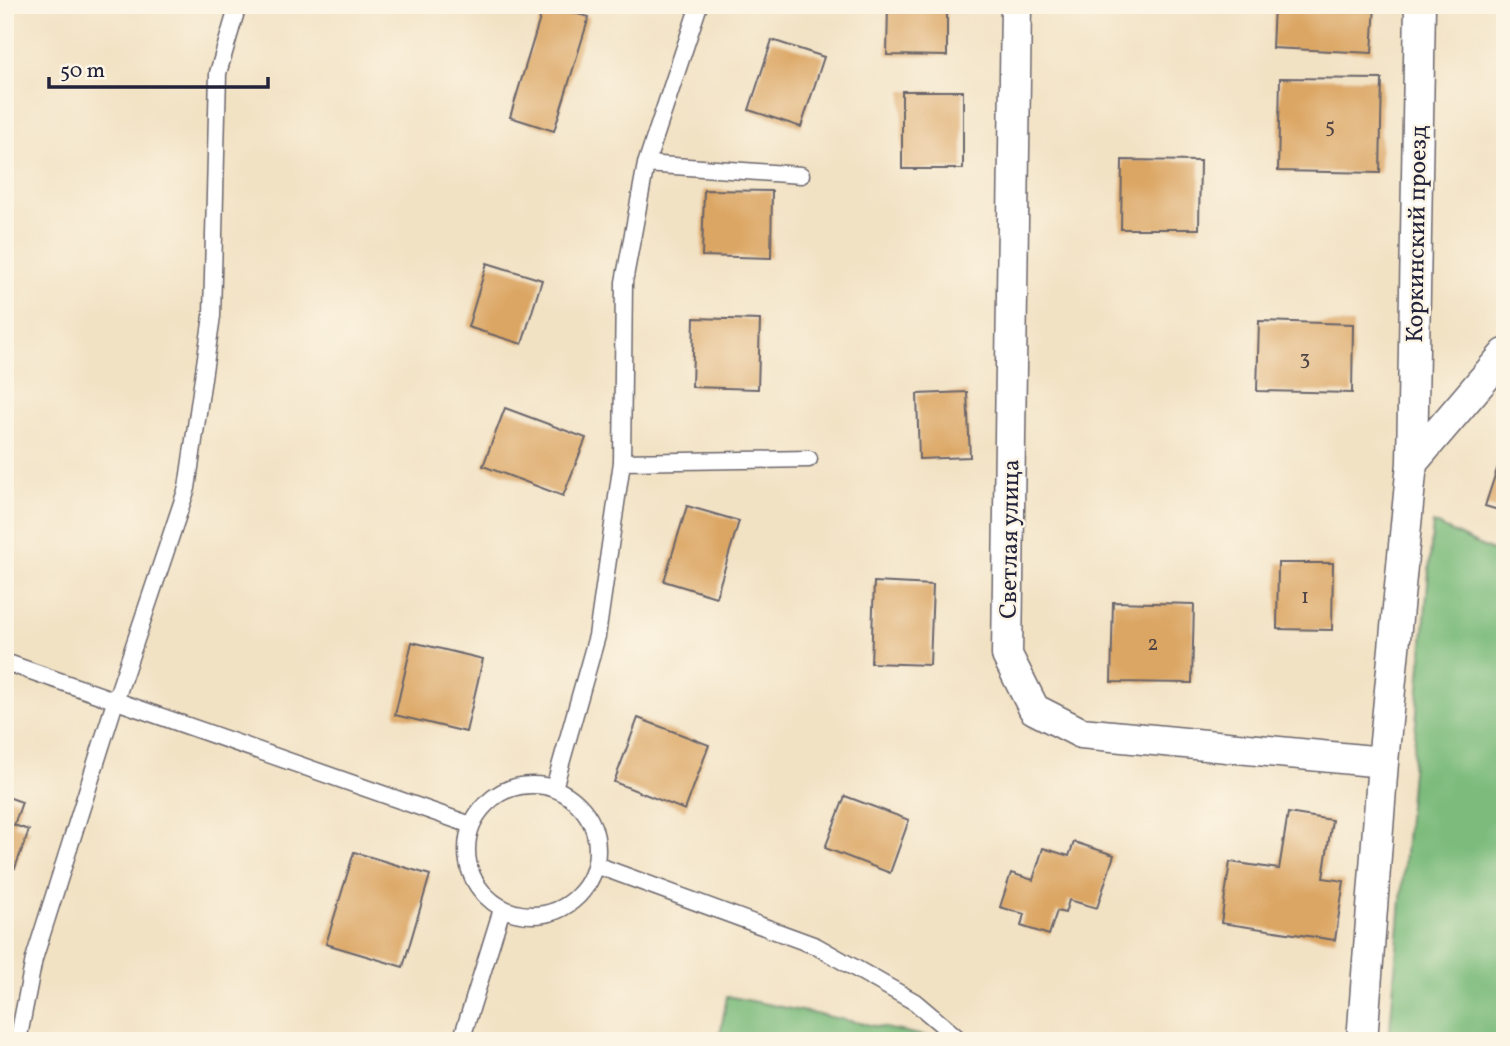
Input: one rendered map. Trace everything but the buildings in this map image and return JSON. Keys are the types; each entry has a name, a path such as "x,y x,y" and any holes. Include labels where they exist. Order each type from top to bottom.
{"street":[{"name":"Светлая улица","path":"1016,5 1007,655 1034,709 1081,733 1383,762"},
{"name":"Коркинский проезд","path":"1362,1041 1383,762 1412,463 1420,5"},
{"path":"1412,463 1505,354"}],"lane":[{"path":"18,1041 34,959 116,699 187,488 212,316 218,73 238,5"},
{"path":"554,788 597,636 622,462 624,282 646,164 699,5"},
{"path":"646,164 801,175"},
{"path":"622,462 809,460"},
{"path":"5,662 471,825"},
{"path":"534,784 554,788 571,796 594,827 598,846 596,865 589,883 576,899 560,909 541,915 521,915 502,909 486,897 474,882 466,844 471,825 481,807 496,794 514,786 534,784"},
{"path":"596,865 816,946 915,1002 961,1041"},
{"path":"461,1041 502,909"}],"green space":[{"path":"1433,523 1496,553 1505,617 1505,1041 1389,1041"},
{"path":"727,996 930,1037 930,1041 719,1041"}]}
